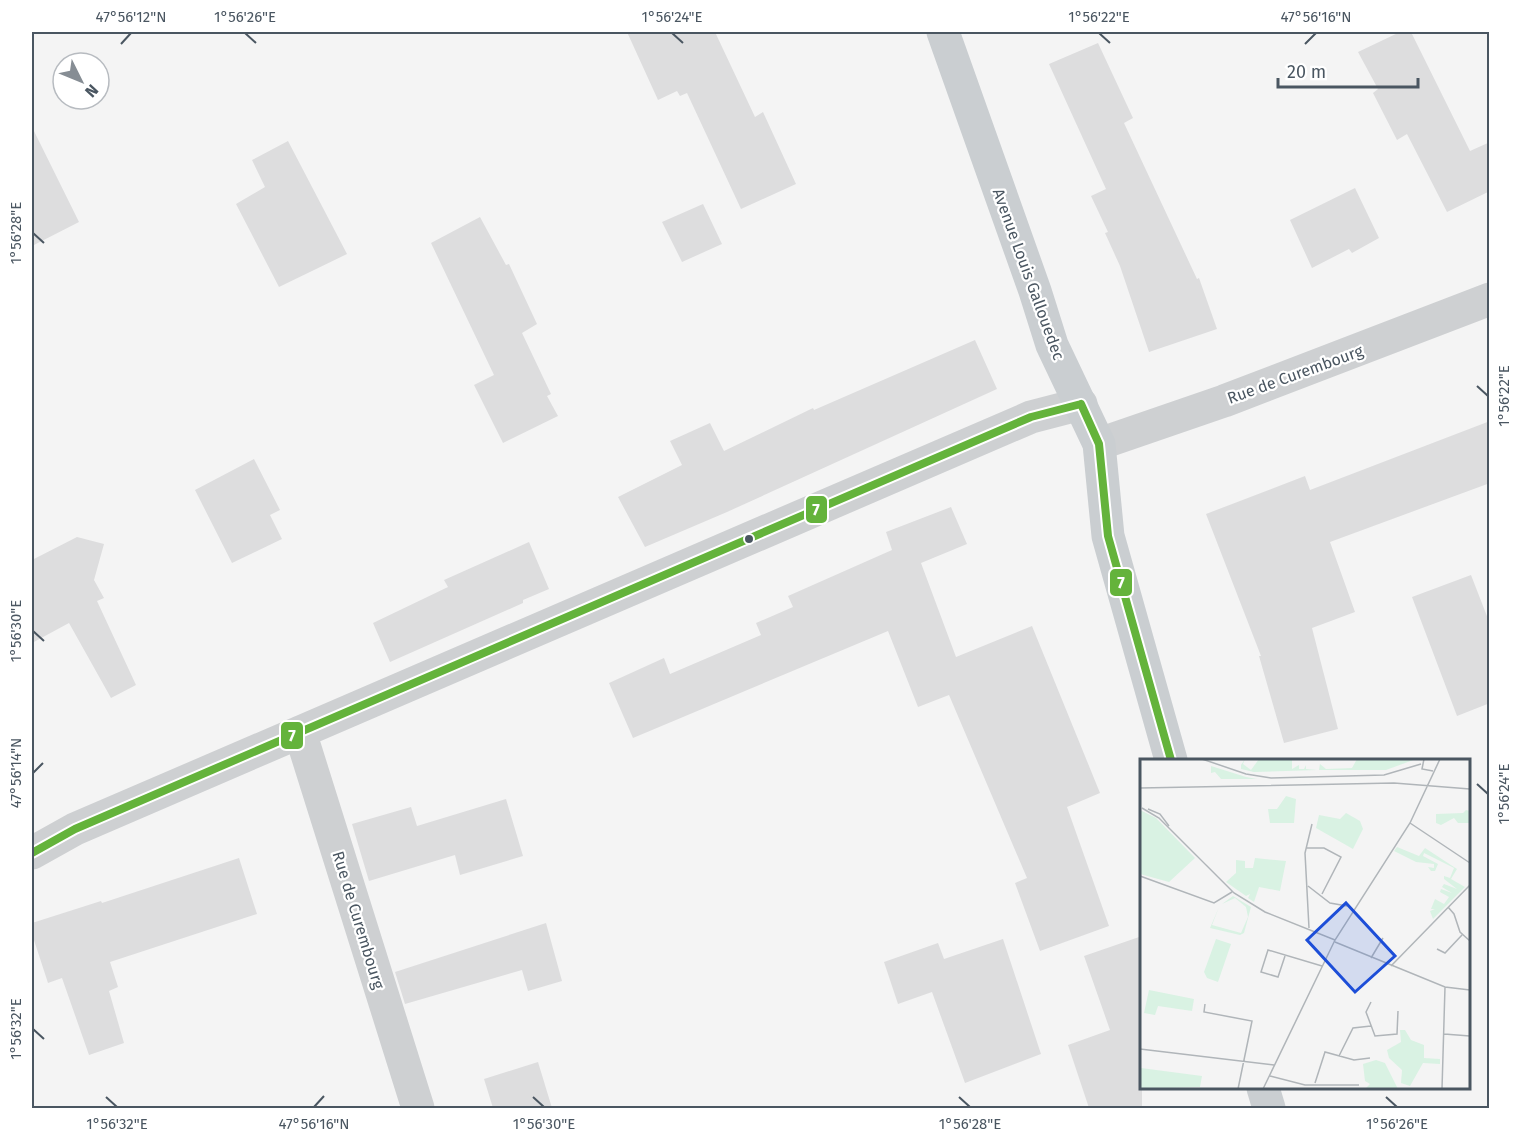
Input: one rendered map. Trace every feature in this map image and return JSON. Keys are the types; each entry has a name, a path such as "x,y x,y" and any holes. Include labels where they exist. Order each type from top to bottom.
{"main road":[{"name":"Avenue Louis Gallouedec","path":"943,32 1052,345 1099,444 1108,536 1171,759"},
{"path":"1263,1089 1269,1108"}],"street":[{"name":"Rue de Curembourg","path":"1099,444 1235,396 1490,299"},
{"path":"32,853 75,829 1031,417 1081,404"},
{"name":"Rue de Curembourg","path":"300,732 418,1108"}],"building":[{"path":"627,32 715,32 755,117 763,112 796,184 741,209 687,93 680,96 677,91 658,100"},
{"path":"1400,32 1411,32 1470,151 1490,142 1490,191 1447,212 1407,134 1397,140 1373,93 1378,89 1358,52"},
{"path":"1098,43 1133,118 1124,123 1197,279 1199,278 1217,329 1149,352 1120,266 1105,233 1108,232 1091,196 1106,189 1049,64"},
{"path":"32,127 79,222 32,246"},
{"path":"288,141 347,254 279,287 236,204 265,187 252,160"},
{"path":"1355,188 1379,238 1352,253 1349,249 1312,268 1290,220"},
{"path":"703,204 722,244 682,262 662,222"},
{"path":"480,217 506,265 509,264 537,324 522,333 551,394 547,396 558,416 503,443 474,385 494,375 431,243"},
{"path":"975,340 997,389 727,512 645,547 618,497 682,465 670,441 710,423 724,451 813,408 814,410"},
{"path":"1490,421 1490,483 1330,542 1355,612 1312,628 1338,729 1284,743 1259,656 1261,656 1206,514 1305,476 1310,490"},
{"path":"254,459 280,510 270,515 282,539 232,563 195,490"},
{"path":"951,507 967,544 921,563 956,657 1032,626 1100,793 1067,807 1109,926 1040,951 1015,883 1027,878 949,695 918,707 888,631 633,738 609,683 664,658 670,674 761,635 756,623 793,607 788,596 892,550 886,532"},
{"path":"77,537 104,544 94,580 104,598 97,601 136,685 111,698 69,623 32,643 32,560"},
{"path":"529,542 549,589 523,600 523,603 390,662 373,623 448,587 444,580"},
{"path":"1471,575 1490,624 1490,703 1457,716 1412,597"},
{"path":"506,799 523,856 460,875 455,855 369,881 352,824 411,807 417,826"},
{"path":"239,858 257,914 110,962 118,987 109,991 124,1043 89,1055 62,978 48,983 32,934 32,923 101,901 102,903"},
{"path":"546,923 562,981 528,991 522,970 405,1004 395,972"},
{"path":"1140,937 1142,1108 1089,1108 1068,1045 1110,1030 1084,956"},
{"path":"1003,939 1041,1054 965,1083 932,992 898,1004 884,962 938,943 944,959"},
{"path":"538,1062 552,1108 493,1108 484,1079"}],"transit line":[{"name":"7","path":"1081,404 1099,444 1108,536 1171,759"},
{"name":"7","path":"32,853 75,829 1031,417 1081,404"}]}
